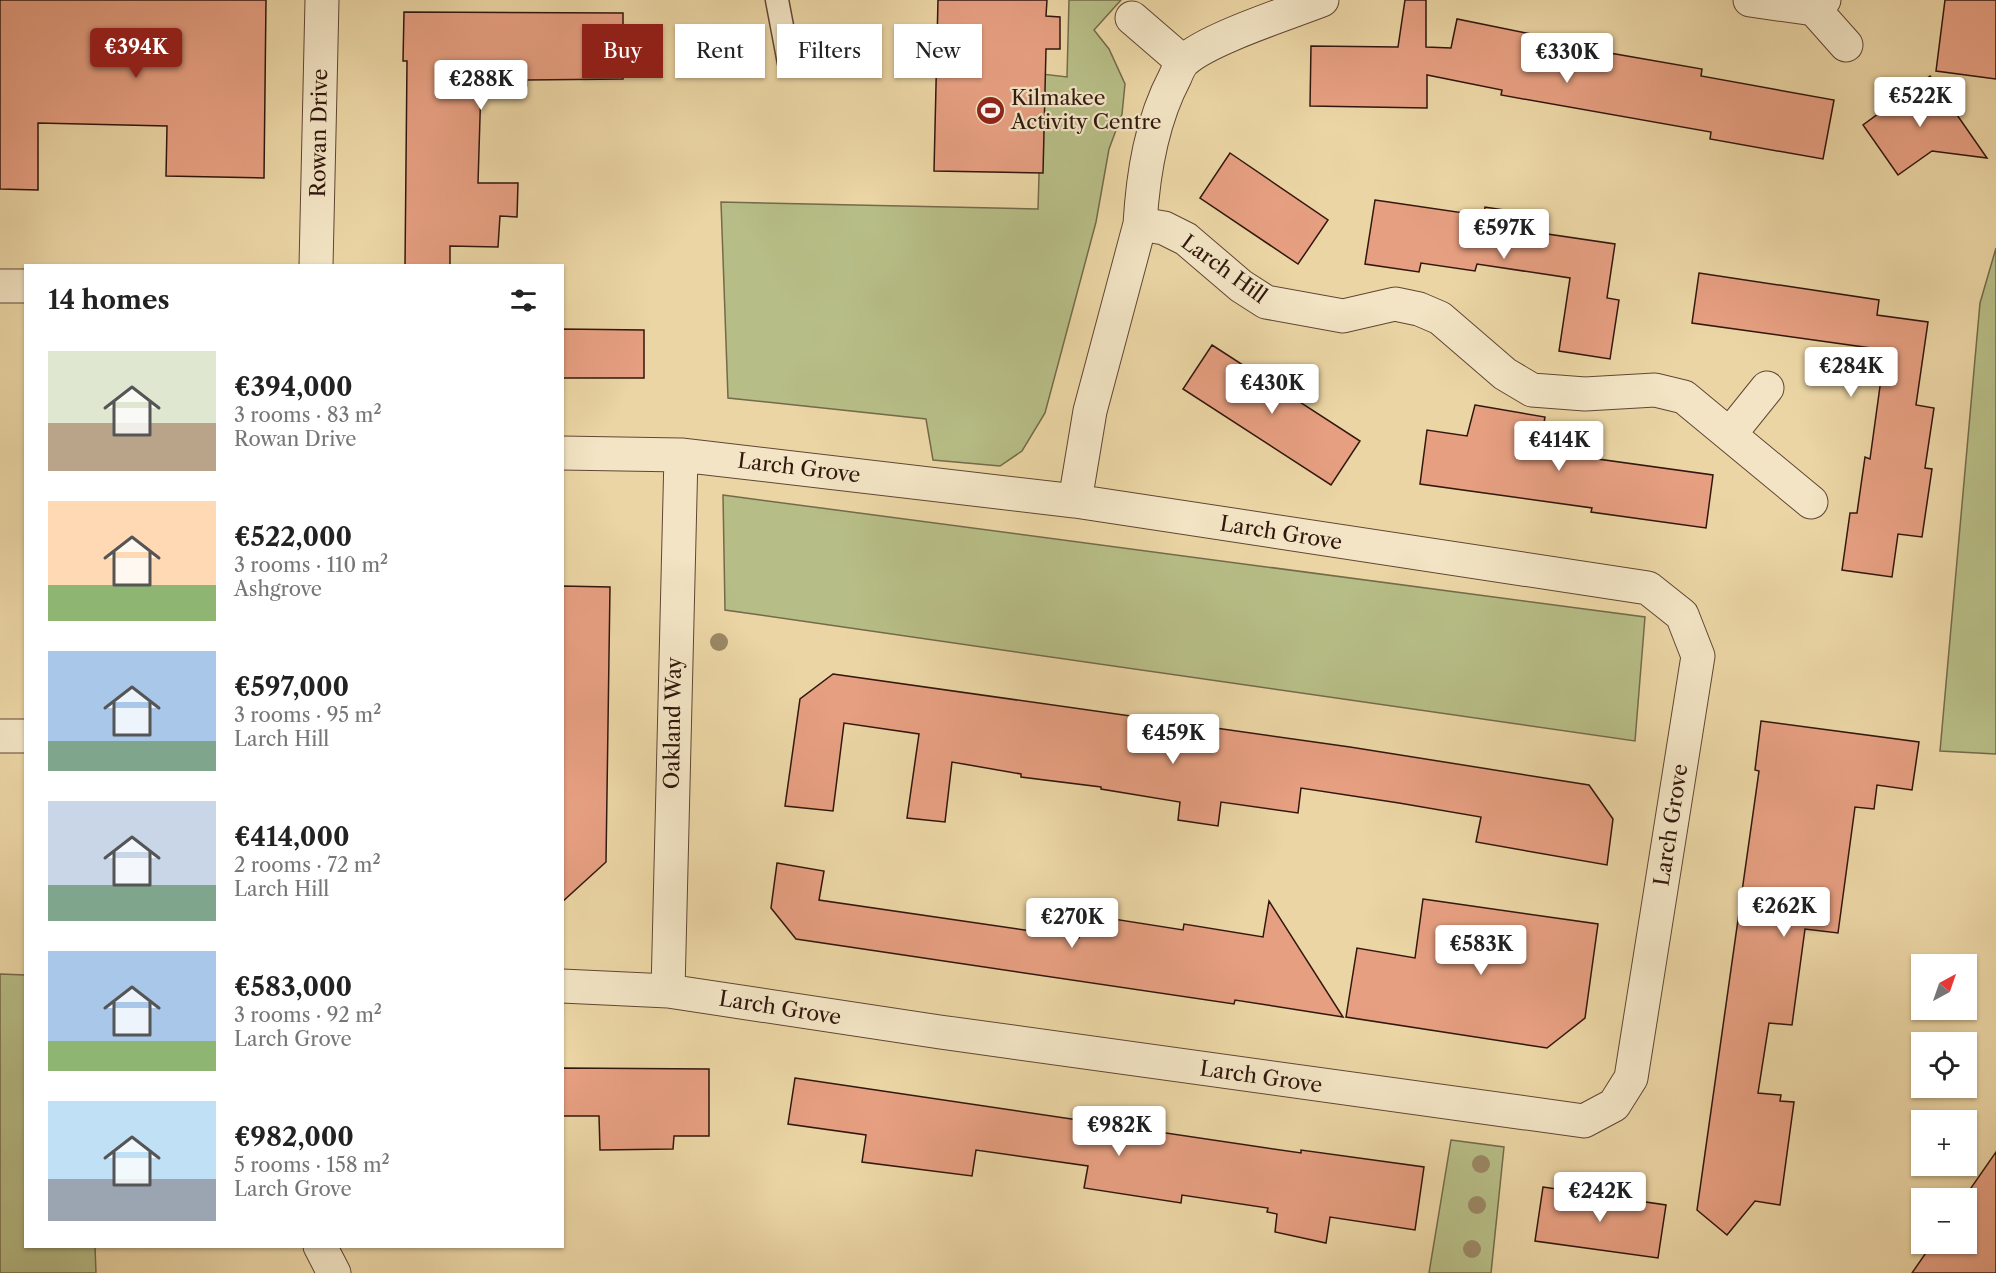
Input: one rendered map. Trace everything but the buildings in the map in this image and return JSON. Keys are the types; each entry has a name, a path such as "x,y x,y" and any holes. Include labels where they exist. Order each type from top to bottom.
{"street":[{"name":"Rowan Drive","path":"316,264 322,0"},
{"path":"1075,501 1090,411 1140,224 1142,195 1155,125 1166,95 1183,62 1217,41 1322,0"},
{"path":"1750,0 1819,4 1846,45"},
{"path":"1132,18 1183,62"},
{"name":"Larch Hill","path":"1140,224 1164,228 1186,239 1241,286 1266,302 1343,316 1395,304 1419,309 1440,318 1505,374 1532,390 1585,394 1655,390 1672,392 1684,397 1811,502"},
{"path":"0,286 24,286"},
{"path":"1730,434 1767,388"},
{"name":"Larch Grove","path":"564,453 681,455 1075,501 1648,588 1682,615 1698,657 1631,1078 1614,1105 1584,1121 940,1032 668,991 564,986"},
{"name":"Oakland Way","path":"668,991 681,455"},
{"path":"0,736 24,736"},
{"path":"321,1248 334,1273"}],"lane":[{"path":"777,0 782,24"}],"green space":[{"path":"1069,0 1121,0 1094,30 1109,49 1125,84 1122,114 1109,149 1096,222 1045,413 1022,451 1000,466 933,460 926,419 728,398 721,202 1038,209 1042,74 1067,77"},
{"path":"1996,248 1996,754 1940,751 1980,303"},
{"path":"723,495 1645,617 1635,741 725,610"},
{"path":"0,974 24,975 24,1248 95,1248 96,1273 0,1273"},
{"path":"1451,1140 1504,1147 1491,1273 1429,1273"}],"place":[{"name":"Kilmakee Activity Centre","path":"990,110"}]}
